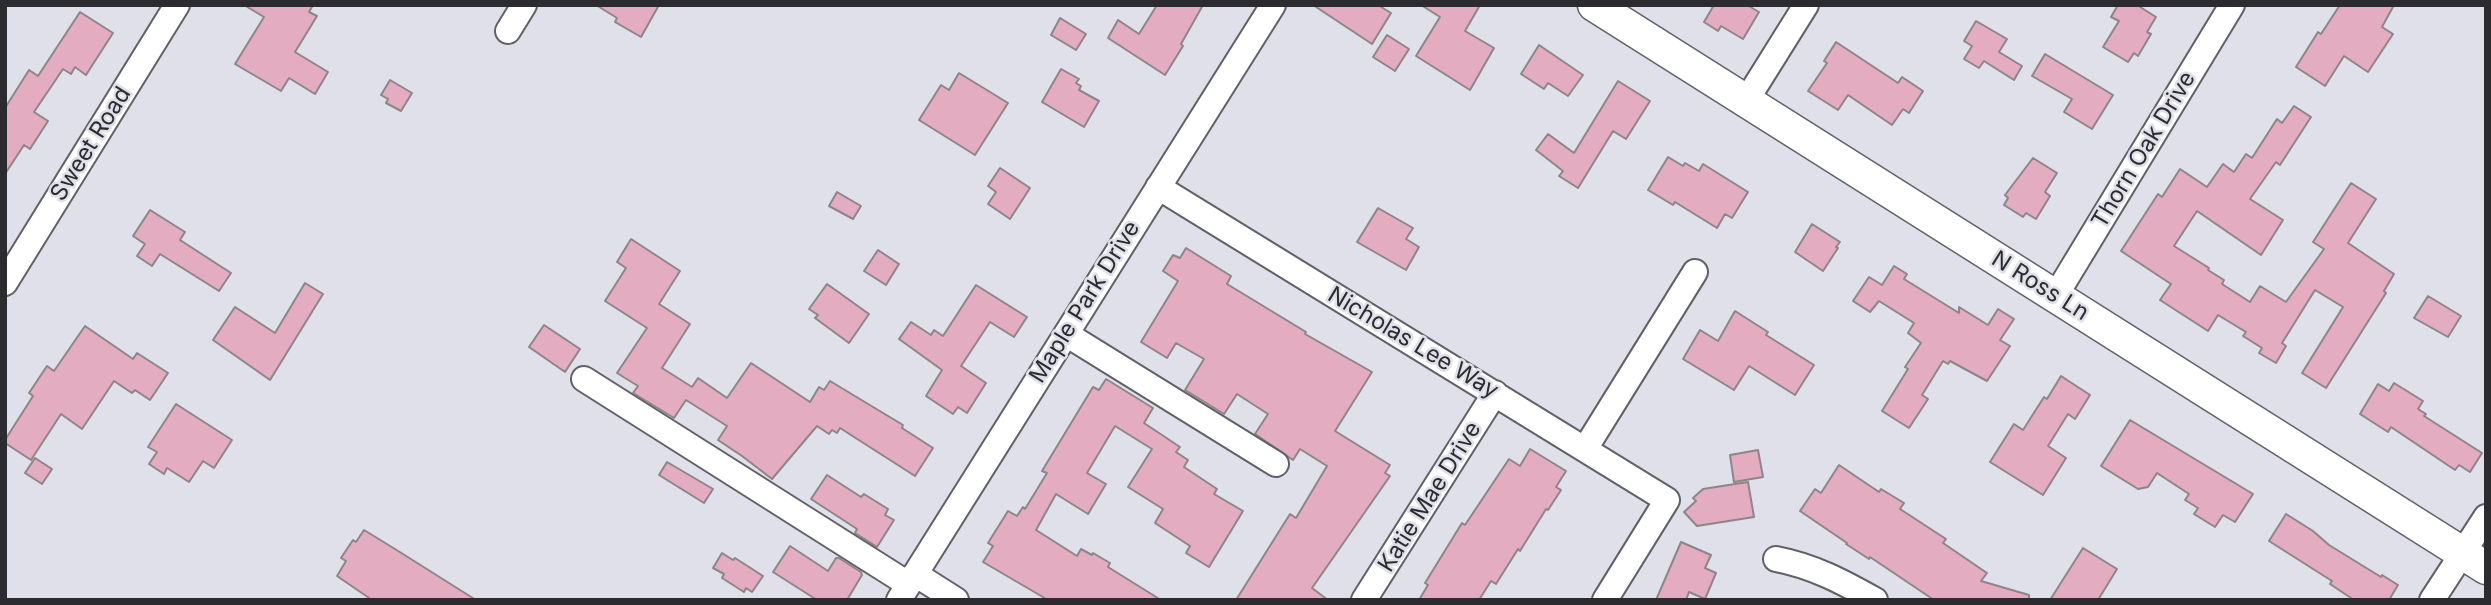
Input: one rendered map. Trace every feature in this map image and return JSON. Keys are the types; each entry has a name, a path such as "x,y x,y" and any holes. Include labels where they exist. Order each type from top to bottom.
{"main road":[{"name":"N Ross Ln","path":"1594,5 2474,561"}],"street":[{"name":"Sweet Road","path":"5,283 177,5"},
{"path":"508,31 524,5"},
{"name":"Maple Park Drive","path":"907,586 1273,5"},
{"path":"1746,101 1806,5"},
{"name":"Thorn Oak Drive","path":"2056,295 2232,5"},
{"name":"Nicholas Lee Way","path":"1158,187 1667,500 1605,600"},
{"path":"1585,449 1695,272"},
{"path":"1066,334 1276,464"},
{"path":"584,379 907,586 956,600"},
{"name":"Katie Mae Drive","path":"1364,600 1495,393"},
{"path":"2432,600 2474,561 2486,517"},
{"path":"1776,559 1828,573 1875,600"}],"building":[{"path":"244,5 313,5 309,12 317,16 295,52 328,72 315,94 289,78 281,91 235,64 264,17"},
{"path":"596,5 659,5 641,37 615,22 617,18"},
{"path":"1157,5 1203,5 1165,75 1108,38 1118,20 1139,34"},
{"path":"1313,5 1378,5 1391,13 1372,44"},
{"path":"1421,5 1480,5 1465,31 1494,48 1470,90 1416,56 1440,17"},
{"path":"1714,5 1747,5 1759,12 1743,39 1721,26 1718,31 1704,22"},
{"path":"2118,5 2137,5 2156,17 2147,32 2151,34 2138,56 2134,53 2128,62 2103,47 2119,21 2111,17"},
{"path":"2340,5 2394,5 2382,27 2393,34 2368,72 2344,56 2325,86 2296,67 2318,32 2321,34"},
{"path":"80,12 113,33 86,75 75,67 71,74 63,69 34,112 48,121 30,149 24,145 5,174 5,108 29,70 38,76"},
{"path":"1060,18 1086,34 1076,50 1051,35"},
{"path":"1976,21 2007,39 1999,52 2022,66 2014,80 1984,61 1979,68 1964,59 1972,46 1964,41"},
{"path":"1387,35 1409,49 1395,71 1373,57"},
{"path":"1836,42 1898,83 1902,77 1923,91 1909,113 1903,109 1892,125 1848,95 1838,110 1808,91 1827,63 1824,61"},
{"path":"1539,45 1583,75 1568,96 1548,83 1544,89 1521,74"},
{"path":"2045,54 2113,95 2092,129 2064,112 2072,99 2032,76"},
{"path":"1061,69 1079,79 1076,83 1081,86 1079,90 1099,101 1084,127 1042,102"},
{"path":"959,73 1008,103 975,155 919,120 941,85 949,90"},
{"path":"390,80 412,93 401,111 386,103 388,99 381,95"},
{"path":"1618,81 1650,101 1626,139 1613,131 1578,188 1559,176 1563,171 1536,150 1548,134 1574,153"},
{"path":"2294,106 2311,117 2280,165 2276,162 2250,199 2283,220 2261,255 2197,211 2174,246 2209,268 2208,270 2224,280 2222,284 2250,302 2260,286 2286,302 2324,249 2313,242 2351,183 2376,199 2348,243 2394,274 2384,291 2386,293 2326,388 2302,373 2343,307 2315,290 2282,343 2286,346 2276,363 2259,353 2262,348 2243,336 2246,332 2218,315 2208,331 2160,300 2171,284 2121,251 2158,194 2162,197 2180,169 2207,187 2223,164 2234,172 2246,154 2252,158 2277,119 2282,123"},
{"path":"1668,157 1699,171 1703,164 1748,192 1732,218 1725,214 1717,228 1675,202 1673,205 1648,190"},
{"path":"2033,158 2057,173 2045,192 2050,196 2036,219 2026,213 2023,217 2004,205 2008,198 2005,195"},
{"path":"1000,168 1030,188 1010,219 988,204 996,192 988,186"},
{"path":"837,192 861,206 853,219 829,206"},
{"path":"1378,208 1413,228 1406,239 1419,247 1406,270 1357,242"},
{"path":"150,210 185,232 180,240 231,273 219,291 160,254 152,266 137,256 145,244 133,236"},
{"path":"1812,224 1840,242 1823,271 1795,252"},
{"path":"631,239 680,271 659,304 690,324 662,368 692,387 698,378 727,398 751,363 810,402 819,387 824,390 830,381 903,425 902,428 933,448 915,476 840,428 837,433 832,430 829,434 817,426 772,479 718,440 727,426 686,400 674,418 633,393 638,386 617,373 647,328 605,301 626,268 617,262"},
{"path":"1186,248 1231,276 1227,284 1306,332 1305,334 1372,372 1335,431 1390,465 1385,473 1390,476 1312,588 1328,600 1236,600 1290,514 1296,518 1327,466 1300,449 1293,460 1255,434 1268,414 1237,394 1224,414 1185,390 1204,359 1176,343 1167,358 1141,342 1178,281 1163,271 1173,255 1180,258"},
{"path":"878,250 899,264 886,285 864,271"},
{"path":"1894,266 1907,274 1904,279 1959,313 1959,307 1988,325 1998,309 2014,319 2000,340 2010,346 1987,381 1950,361 1948,364 1943,361 1922,395 1928,399 1909,428 1882,411 1921,343 1908,333 1914,323 1879,301 1870,312 1853,301 1869,277 1882,285"},
{"path":"305,283 323,294 270,380 213,340 235,307 275,333"},
{"path":"827,284 869,314 849,343 815,318 818,315 809,309"},
{"path":"976,285 1027,317 1014,337 990,322 961,366 986,383 967,413 958,407 953,414 926,396 942,370 899,339 911,322 931,335 934,330 943,336"},
{"path":"2428,296 2461,316 2448,337 2414,318"},
{"path":"1735,311 1768,332 1766,335 1814,365 1795,395 1749,366 1734,390 1683,359 1700,330 1718,341"},
{"path":"544,325 580,349 565,372 529,347"},
{"path":"85,326 133,359 137,353 168,373 150,400 135,390 132,393 114,381 82,429 61,414 31,460 5,443 5,440 33,396 29,393 47,366 54,371"},
{"path":"2061,376 2090,395 2075,419 2068,414 2048,446 2066,458 2043,495 1990,462 2014,424 2023,430"},
{"path":"1106,379 1153,408 1144,423 1180,447 1176,452 1188,460 1184,467 1217,489 1214,494 1243,511 1209,567 1186,553 1190,546 1155,523 1163,509 1128,487 1152,449 1115,426 1087,473 1106,484 1088,514 1056,494 1036,530 1077,556 1081,549 1092,555 1093,553 1110,563 1108,567 1161,600 1048,600 983,562 993,546 988,543 1008,511 1017,516 1023,507 1025,509 1047,473 1042,471 1093,387 1099,390"},
{"path":"2394,383 2423,401 2418,409 2426,414 2424,416 2482,453 2470,472 2459,465 2455,470 2391,427 2388,432 2360,414 2378,384 2389,391"},
{"path":"176,404 232,440 214,468 203,461 189,482 167,468 164,474 149,464 157,452 148,447"},
{"path":"2130,420 2253,494 2235,522 2223,515 2215,527 2194,514 2198,508 2185,500 2189,494 2157,473 2148,487 2138,489 2101,466"},
{"path":"1530,449 1566,471 1556,487 1561,490 1496,584 1491,581 1479,600 1419,600 1428,585 1425,583 1462,523 1465,525 1509,459 1520,466"},
{"path":"1758,450 1763,477 1734,482 1730,455"},
{"path":"35,458 52,469 42,484 25,473"},
{"path":"667,462 713,489 704,503 659,475"},
{"path":"1839,465 1879,492 1881,489 1904,503 1900,509 1946,539 1943,543 1987,573 1981,581 2029,595 2029,600 1934,600 1846,544 1800,511 1815,489 1821,493"},
{"path":"827,475 861,497 864,494 888,509 885,515 894,520 877,547 855,533 857,529 811,499"},
{"path":"1748,482 1754,517 1697,526 1684,512 1696,501 1693,498 1703,489"},
{"path":"2286,514 2329,545 2398,585 2389,600 2354,600 2330,584 2332,581 2269,541"},
{"path":"364,530 476,600 372,600 337,576 346,561 341,558 353,540 356,542"},
{"path":"1681,542 1711,555 1705,568 1716,573 1705,599 1689,592 1686,600 1656,600"},
{"path":"790,546 828,571 836,558 839,558 861,572 862,575 847,600 817,600 773,572"},
{"path":"2083,548 2117,569 2098,600 2050,600"},
{"path":"722,553 763,576 752,592 746,588 744,592 722,578 724,574 713,568"}]}
